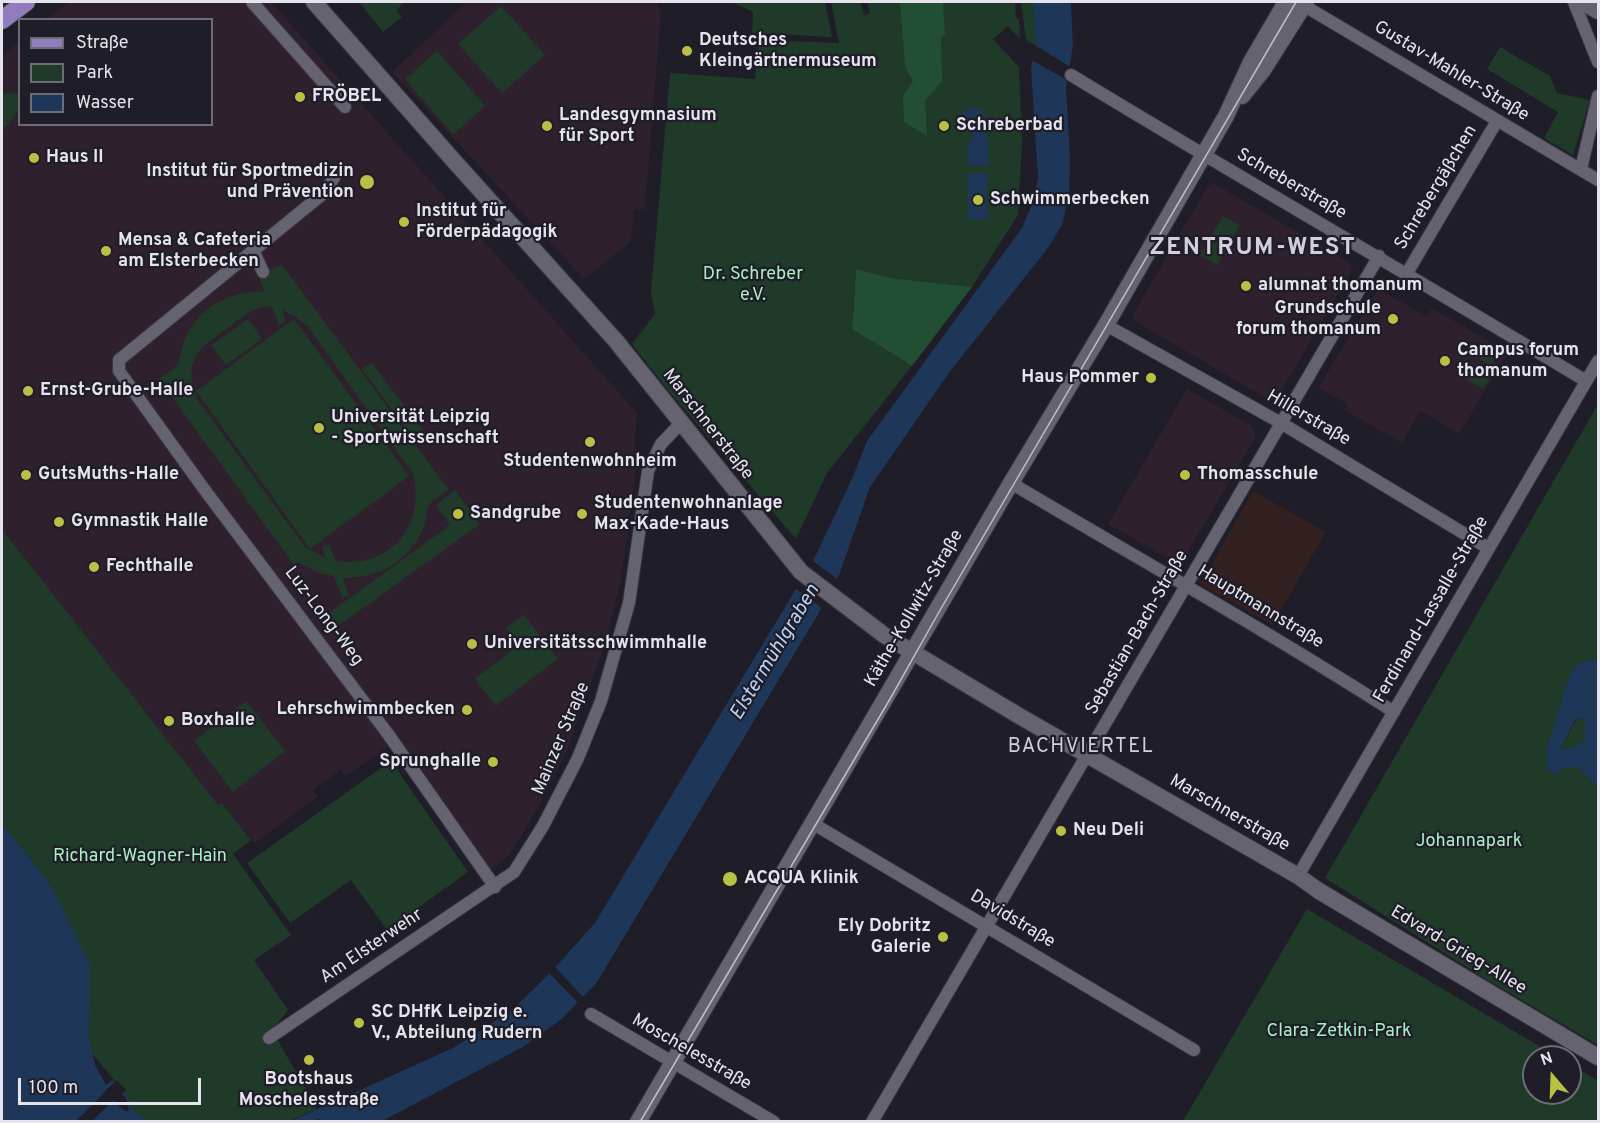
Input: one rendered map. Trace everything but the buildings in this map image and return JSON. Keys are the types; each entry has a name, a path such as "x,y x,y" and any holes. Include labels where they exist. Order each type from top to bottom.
{"main road":[{"path":"2,20 26,2"},
{"name":"Marschnerstraße","path":"314,2 616,341 801,572 884,635 1298,876"},
{"name":"Käthe-Kollwitz-Straße","path":"638,1122 1011,483 1106,325 1226,116 1251,62 1286,2"},
{"path":"1582,2 1599,11"},
{"name":"Käthe-Kollwitz-Straße","path":"1226,116 1263,70 1305,3"},
{"name":"Edvard-Grieg-Allee","path":"1298,876 1599,1057"}],"street":[{"path":"252,2 345,107"},
{"path":"1574,2 1599,62"},
{"name":"Gustav-Mahler-Straße","path":"1305,3 1497,121 1599,180"},
{"name":"Schreberstraße","path":"1071,75 1586,381"},
{"path":"1581,169 1599,96"},
{"name":"Schrebergäßchen","path":"1407,273 1497,121"},
{"path":"263,272 253,250 325,192 335,176"},
{"name":"Luz-Long-Weg","path":"253,250 119,360 119,371 204,489 388,734 495,887"},
{"name":"Sebastian-Bach-Straße","path":"872,1122 1379,256"},
{"name":"Hillerstraße","path":"1106,325 1281,423 1488,548"},
{"name":"Ferdinand-Lassalle-Straße","path":"1298,876 1599,361"},
{"name":"Mainzer Straße","path":"495,887 514,873 543,826 578,758 601,701 629,603 648,471 661,444 681,423"},
{"name":"Hauptmannstraße","path":"1011,483 1187,585 1394,712"},
{"name":"Davidstraße","path":"812,823 1194,1050"},
{"name":"Am Elsterwehr","path":"269,1038 495,887"},
{"name":"Moschelesstraße","path":"591,1014 774,1122"}],"shaded area":[{"name":"Universität Leipzig - Sportwissenschaft","path":"69,2 271,2 637,413 634,460 637,460 621,579 604,647 567,750 540,804 510,854 491,870 397,740 346,776 341,770 313,790 318,797 254,843 223,803 218,806 2,529 2,56 18,42 18,126 213,126 213,18 48,18"},
{"name":"Landesgymnasium für Sport","path":"467,2 657,2 661,13 645,209 634,210 631,242 584,279 392,72"},
{"name":"alumnat thomanum","path":"1213,183 1349,262 1353,269 1279,395 1273,398 1265,398 1133,320 1134,313 1207,187"},
{"name":"Campus forum thomanum","path":"1378,289 1427,316 1432,308 1508,352 1459,434 1421,411 1402,443 1344,410 1347,407 1346,403 1318,388"},
{"name":"Thomasschule","path":"1187,389 1251,425 1255,438 1183,560 1176,563 1108,524"},
{"path":"1253,491 1326,532 1272,625 1200,584"}],"green space":[{"path":"359,2 404,2 396,11 402,17 383,32"},
{"path":"732,2 825,2 832,37 752,33 753,12"},
{"name":"Dr. Schreber e.V.","path":"831,2 860,2 865,16 870,13 867,2 1015,2 1020,39 1008,26 993,39 1019,67 1022,145 1018,215 972,287 891,278 856,269 852,329 912,366 827,473 796,539 673,396 632,344 655,314 651,292 670,73 755,79 758,40 839,43"},
{"path":"900,2 943,2 945,36 941,37 942,81 925,101 927,136 904,122 903,95 913,82 905,66"},
{"path":"1021,2 1033,2 1036,46 1026,40"},
{"path":"501,6 545,55 502,93 458,44"},
{"path":"1500,47 1550,76 1557,93 1590,100 1573,155 1544,138 1558,112 1487,69"},
{"path":"437,51 485,106 453,135 405,79"},
{"path":"6,93 18,94 17,111 2,130 2,96"},
{"path":"1223,216 1240,225 1217,265 1200,255"},
{"path":"282,265 449,490 430,504 422,531 408,552 400,560 379,572 343,578 349,595 342,598 334,576 319,573 298,562 294,565 159,379 178,365 188,333 204,312 232,296 264,292 258,274","holes":["261,307 272,307 279,325 286,322 282,310 296,317 309,328 413,474 416,493 409,526 400,540 388,551 373,558 355,562 336,561 329,545 322,547 326,558 305,547 197,399 191,374 196,356 202,348 242,317"]},
{"path":"856,269 891,278 972,287 912,366 852,329"},
{"path":"248,319 262,339 226,365 211,345"},
{"path":"294,319 409,476 310,549 196,391"},
{"path":"1482,345 1498,354 1491,366 1475,356"},
{"path":"1465,359 1492,375 1483,389 1457,373"},
{"path":"372,363 429,439 419,446 362,369"},
{"name":"Johannapark","path":"1598,404 1598,659 1580,662 1548,749 1567,767 1578,767 1598,788 1598,1045 1484,978 1325,878"},
{"path":"455,490 480,524 338,626 329,613 450,525 436,505"},
{"name":"Richard-Wagner-Hain","path":"2,529 218,805 222,803 251,840 233,854 291,935 254,960 288,1010 272,1030 317,1109 289,1121 148,1121 132,1111 128,1097 91,1052 51,885 2,823"},
{"path":"524,615 558,659 496,706 475,679 519,645 506,628"},
{"path":"246,701 285,751 233,792 194,741"},
{"path":"1577,718 1585,720 1585,742 1560,750"},
{"path":"391,761 468,872 387,930 351,880 290,923 247,863"},
{"name":"Clara-Zetkin-Park","path":"1307,909 1538,1045 1522,1045 1522,1105 1582,1105 1582,1071 1598,1081 1598,1121 1183,1121"}],"water":[{"name":"Elstermühlgraben","path":"1033,2 1071,2 1073,46 1066,86 1070,159 1069,195 1062,225 1048,248 951,370 870,487 839,575 817,616 597,982 563,1018 523,1047 382,1121 317,1121 321,1118 312,1121 289,1122 453,1048 511,1011 550,973 595,923 814,559 852,479 867,441 1022,228 1033,202 1038,178 1031,68 1036,46"},
{"path":"972,107 982,110 986,117 989,165 968,166 967,144 972,141 972,133 965,129 961,120 964,111"},
{"name":"Schwimmerbecken","path":"988,173 989,181 986,181 988,219 969,220 967,174"},
{"path":"1598,659 1598,788 1578,767 1567,767 1556,774 1547,769 1547,749 1570,674 1580,662","holes":["1576,718 1585,720 1585,741 1571,748 1560,750"]},
{"path":"2,823 51,885 90,965 89,1038 95,1065 106,1085 112,1080 128,1097 132,1110 148,1121 2,1121","holes":["113,1084 126,1098 129,1111 124,1111 105,1091"]}],"pier":[{"path":"1033,44 1072,68 1070,82 1030,59"},
{"path":"810,559 839,580 823,609 794,587"},
{"path":"554,966 585,999 579,1004 548,972"},
{"path":"117,1080 126,1090 120,1095 112,1088 109,1091 116,1098 92,1121 76,1121"}],"tram line":[{"path":"640,1122 890,699 1296,2"}],"place":[{"name":"Deutsches Kleingärtnermuseum","path":"687,51"},
{"name":"FRÖBEL","path":"300,97"},
{"name":"Landesgymnasium für Sport","path":"547,126"},
{"name":"Schreberbad","path":"944,126"},
{"name":"Haus II","path":"34,158"},
{"name":"Institut für Sportmedizin und Prävention","path":"367,182"},
{"name":"Schwimmerbecken","path":"978,200"},
{"name":"Institut für Förderpädagogik","path":"404,222"},
{"name":"Mensa & Cafeteria am Elsterbecken","path":"106,251"},
{"name":"alumnat thomanum","path":"1246,286"},
{"name":"Grundschule forum thomanum","path":"1393,319"},
{"name":"Campus forum thomanum","path":"1445,361"},
{"name":"Haus Pommer","path":"1151,378"},
{"name":"Ernst-Grube-Halle","path":"28,391"},
{"name":"Universität Leipzig - Sportwissenschaft","path":"319,428"},
{"name":"Studentenwohnheim","path":"590,442"},
{"name":"GutsMuths-Halle","path":"26,475"},
{"name":"Thomasschule","path":"1185,475"},
{"name":"Sandgrube","path":"458,514"},
{"name":"Studentenwohnanlage Max-Kade-Haus","path":"582,514"},
{"name":"Gymnastik Halle","path":"59,522"},
{"name":"Fechthalle","path":"94,567"},
{"name":"Universitätsschwimmhalle","path":"472,644"},
{"name":"Lehrschwimmbecken","path":"467,710"},
{"name":"Boxhalle","path":"169,721"},
{"name":"Sprunghalle","path":"493,762"},
{"name":"Neu Deli","path":"1061,831"},
{"name":"ACQUA Klinik","path":"730,879"},
{"name":"Ely Dobritz Galerie","path":"943,937"},
{"name":"SC DHfK Leipzig e. V., Abteilung Rudern","path":"359,1023"},
{"name":"Bootshaus Moschelesstraße","path":"309,1060"}],"district":[{"name":"ZENTRUM-WEST","path":"1253,249"},
{"name":"BACHVIERTEL","path":"1081,748"}]}
